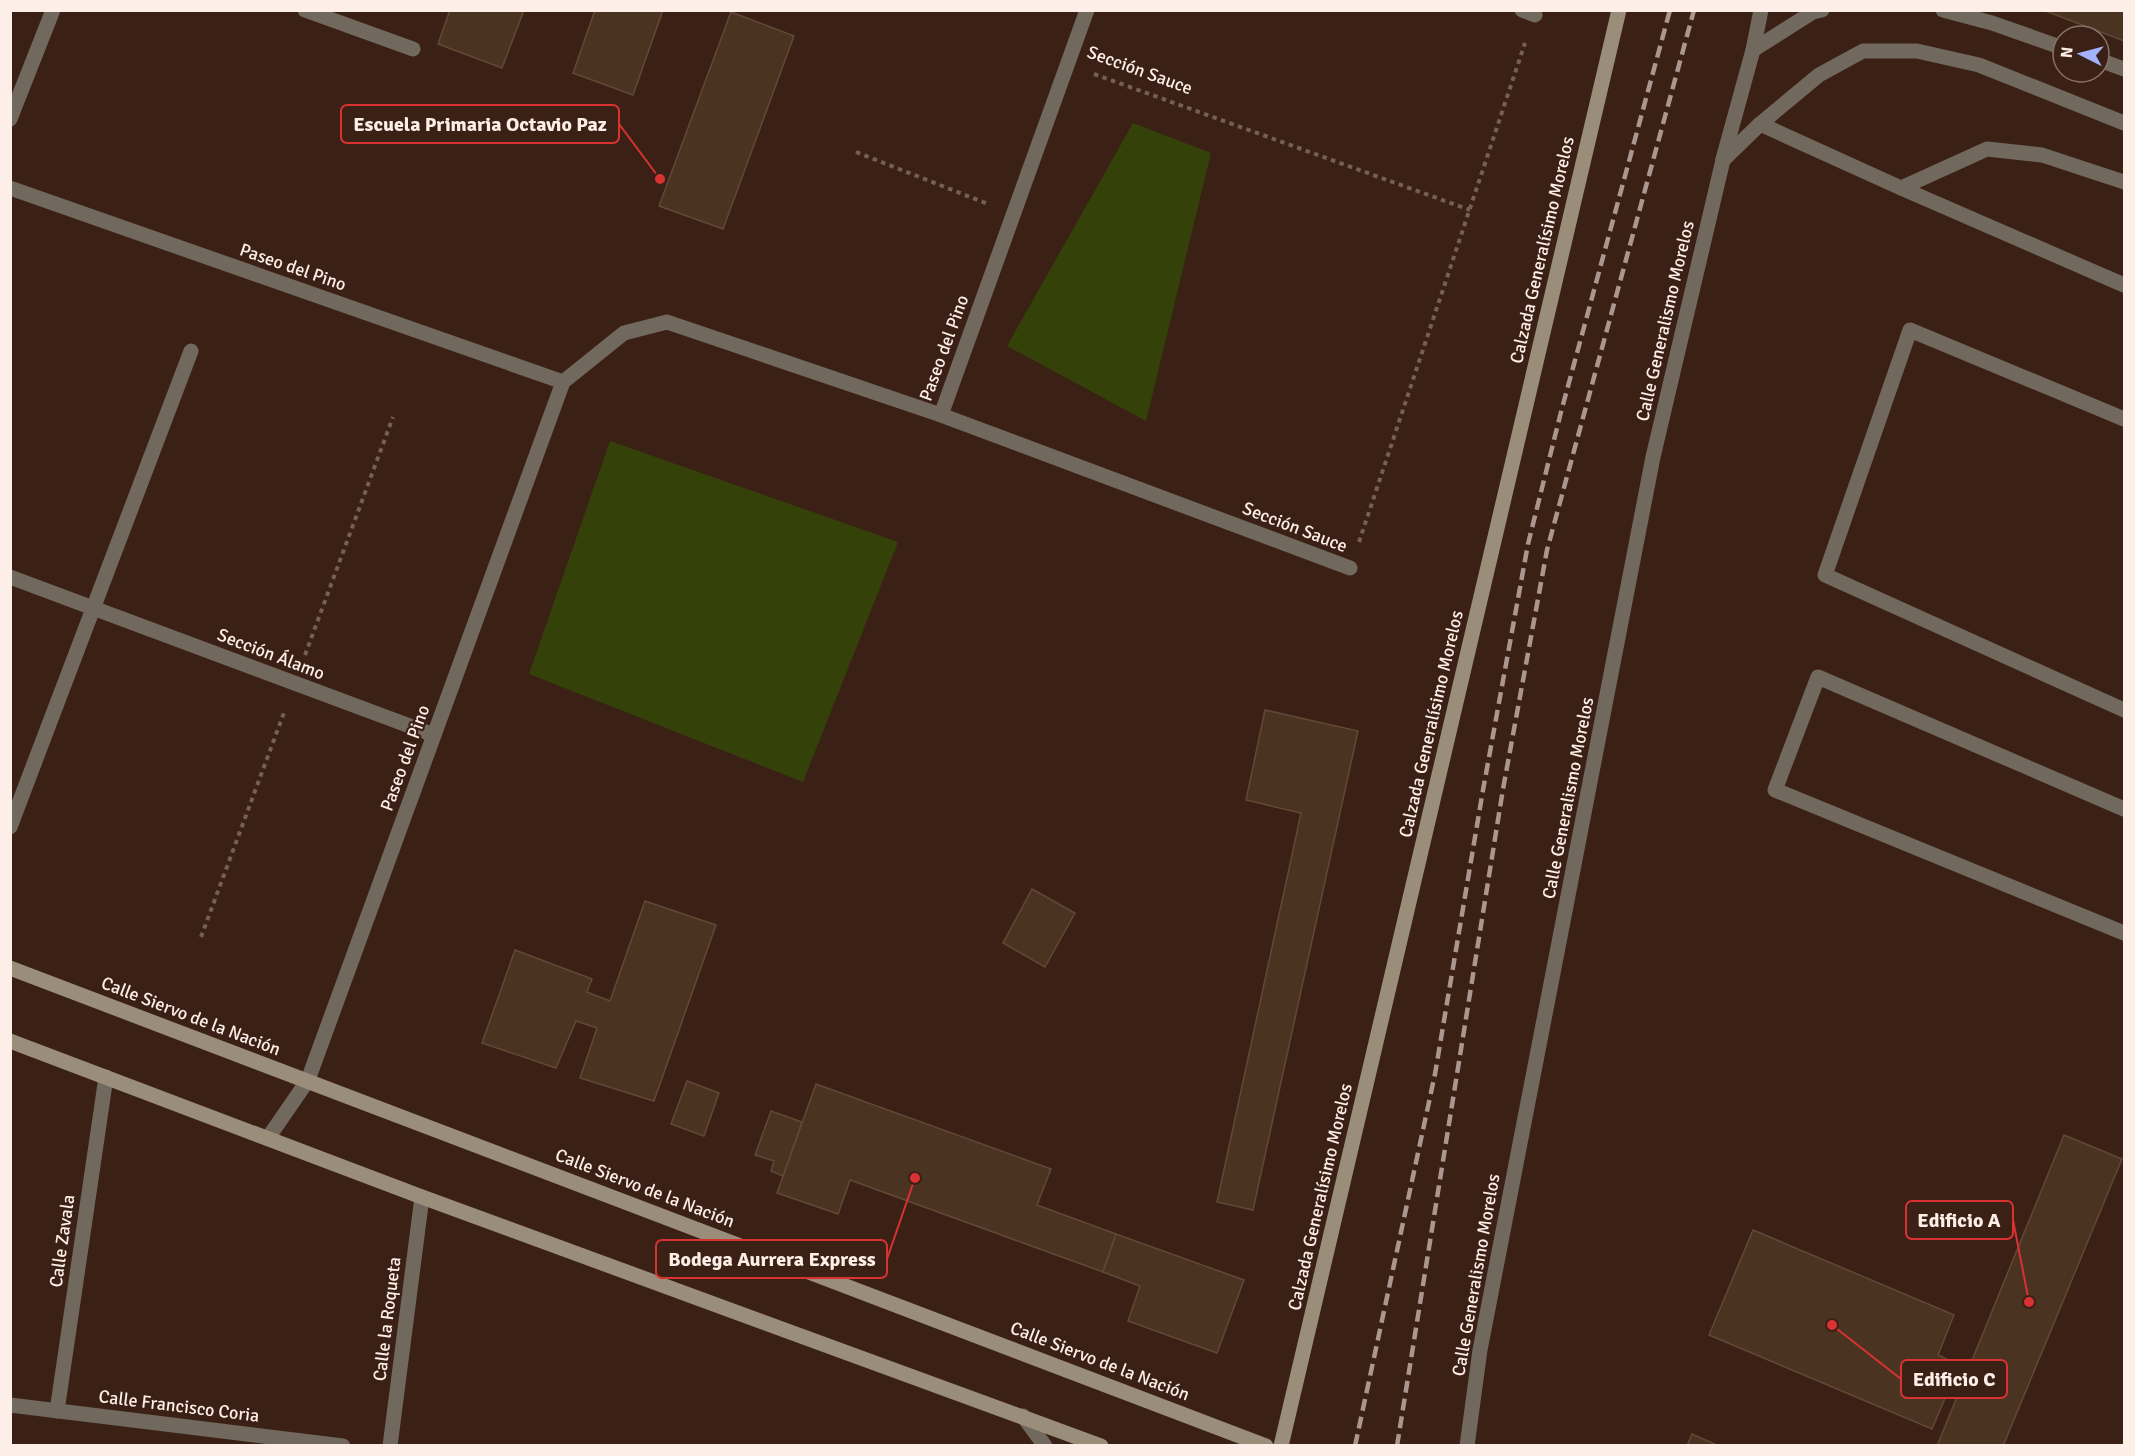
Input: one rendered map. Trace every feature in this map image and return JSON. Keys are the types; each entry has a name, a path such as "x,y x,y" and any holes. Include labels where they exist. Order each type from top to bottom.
{"main road":[{"name":"Calzada Generalísimo Morelos","path":"1281,1446 1619,10"},
{"name":"Calle Siervo de la Nación","path":"10,968 1266,1446"},
{"path":"10,1041 422,1197 1101,1446"}],"street":[{"path":"10,118 53,10"},
{"path":"304,10 413,49"},
{"name":"Paseo del Pino","path":"268,1138 308,1080 563,382 624,333 667,322 941,415 1087,10"},
{"name":"Calle Generalismo Morelos","path":"1467,1446 1480,1350 1651,469 1723,160 1753,50 1761,10"},
{"path":"1753,50 1813,12 1822,10"},
{"path":"1943,10 1992,23 2051,44"},
{"path":"1723,160 1760,124 1819,75 1863,51 1917,51 1979,65 2124,123"},
{"path":"1760,124 2124,285"},
{"path":"1901,188 1988,149 2042,155 2124,182"},
{"name":"Paseo del Pino","path":"10,188 563,382"},
{"path":"2124,419 1910,330 1825,575 2124,710"},
{"path":"10,827 191,351"},
{"name":"Sección Sauce","path":"941,415 1350,568"},
{"name":"Sección Álamo","path":"10,577 434,735"},
{"path":"2124,809 1818,677 1775,790 2124,933"},
{"name":"Calle Zavala","path":"57,1411 106,1077"},
{"name":"Calle la Roqueta","path":"390,1446 422,1197"},
{"name":"Calle Francisco Coria","path":"10,1405 343,1446"},
{"path":"1023,1416 1045,1446"}],"path":[{"name":"Sección Sauce","path":"1350,568 1470,210 1528,13"},
{"name":"Sección Sauce","path":"1068,64 1470,210"},
{"path":"856,152 1014,214"}],"green space":[{"path":"1133,123 1211,153 1146,421 1007,346"},
{"path":"610,441 898,542 803,782 529,674"}],"building":[{"path":"450,10 524,10 502,68 438,44"},
{"path":"595,10 663,10 633,95 573,73"},
{"path":"2043,10 2124,10 2124,41 2111,36 2111,24 2080,24"},
{"path":"731,12 794,36 723,229 659,206"},
{"path":"1265,710 1358,731 1253,1210 1217,1202 1301,813 1246,800"},
{"path":"1032,889 1075,913 1045,967 1003,943"},
{"path":"645,901 716,925 654,1101 580,1078 597,1028 576,1021 556,1068 482,1043 515,950 592,979 587,992 610,1001"},
{"path":"687,1081 719,1093 704,1136 671,1124"},
{"path":"816,1084 1051,1169 1037,1205 1116,1234 1103,1272 850,1180 838,1214 777,1193"},
{"path":"771,1111 802,1122 783,1176 771,1171 774,1161 755,1155"},
{"path":"2064,1135 2122,1159 2003,1446 1937,1446"},
{"path":"1753,1230 1954,1315 1938,1355 1959,1365 1932,1429 1709,1335"},
{"path":"1116,1234 1244,1280 1217,1353 1128,1321 1140,1286 1103,1272"},
{"path":"1692,1434 1719,1446 1687,1446"}],"railway":[{"path":"1355,1446 1435,1074 1483,790 1528,544 1561,412 1670,10"},
{"path":"1397,1446 1503,789 1547,550 1694,10"}],"place":[{"name":"Escuela Primaria Octavio Paz","path":"660,179"},
{"name":"Bodega Aurrera Express","path":"915,1178"},
{"name":"Edificio A","path":"2029,1302"},
{"name":"Edificio C","path":"1832,1325"}]}
